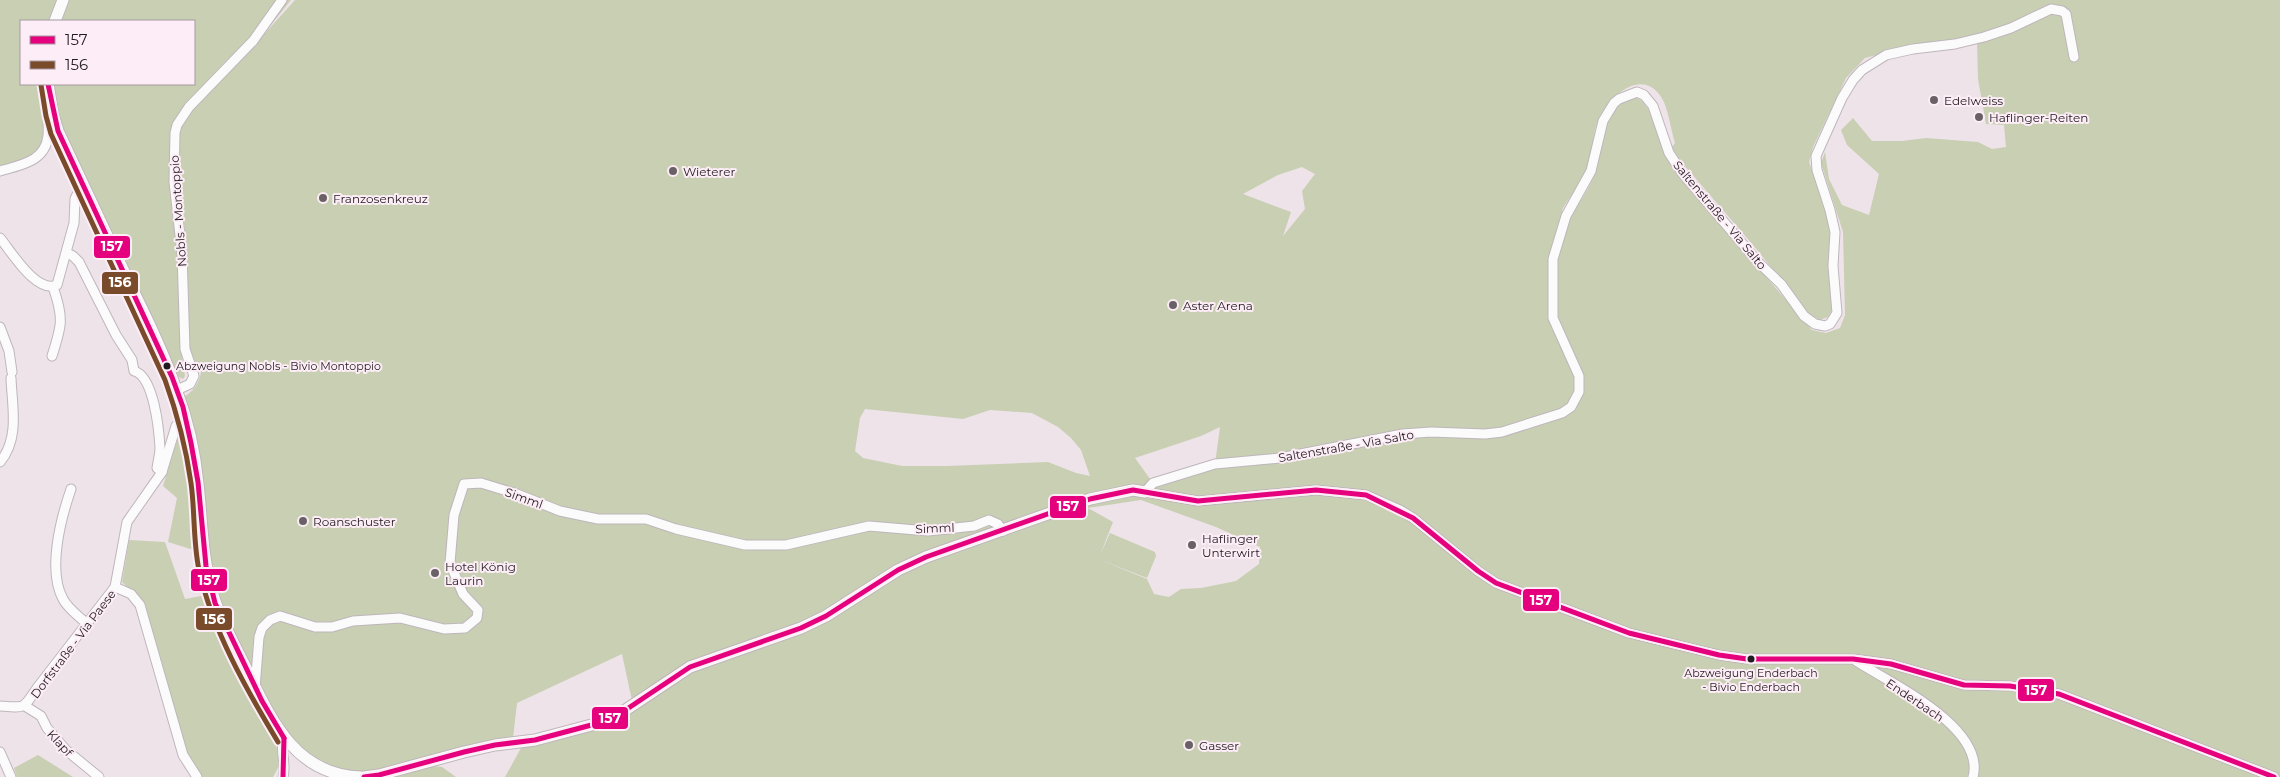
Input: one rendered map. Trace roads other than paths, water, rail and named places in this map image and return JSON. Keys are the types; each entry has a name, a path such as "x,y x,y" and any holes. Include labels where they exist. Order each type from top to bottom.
{"main road":[{"path":"55,20 63,0"},
{"path":"48,85 50,102 58,131 146,318 177,390 186,418 198,482 206,566 215,603 272,721 284,738 307,760 323,769 351,777 378,775 495,745 535,740 599,723 624,711 690,667 801,628 826,616 898,570 926,557 1090,500 1133,490 1146,492"}],"street":[{"name":"Nobls - Montoppio","path":"177,390 190,384 194,376 185,348 182,253 174,182 174,133 185,112 253,41 282,0"},
{"name":"Saltenstraße - Via Salto","path":"1146,492 1152,483 1215,464 1280,458 1402,434 1431,432 1478,434 1502,432 1562,413 1571,407 1579,392 1579,376 1553,318 1553,259 1566,216 1591,172 1603,121 1614,103 1623,96 1641,93 1648,99 1653,106 1663,138 1674,161 1758,262 1781,284 1809,321 1820,326 1830,324 1836,313 1837,305 1833,266 1835,232 1817,170 1816,156 1842,98 1862,70 1886,55 1920,48 1955,44 1984,37 2011,28 2044,11 2057,9 2062,11 2068,18 2074,57"},
{"path":"0,171 23,166 42,152 48,137 50,102"},
{"path":"52,287 59,282 74,223 75,200 82,183"},
{"path":"0,238 25,271 42,283 52,287"},
{"path":"66,254 74,256 79,262 116,335 132,360 134,371 142,375 150,390 160,447 157,468 162,472"},
{"path":"52,287 61,315 60,329 52,356"},
{"path":"0,327 9,351 13,434 9,450 0,462"},
{"path":"115,587 126,522 162,472 176,426 181,420 186,418"},
{"name":"Simml","path":"255,688 259,637 262,628 270,620 280,616 315,627 332,627 353,621 400,618 444,629 464,628 477,618 478,610 463,594 450,564 454,516 464,484 481,483 517,494 560,511 598,519 646,519 676,529 745,545 786,545 869,526 928,531 974,526 989,520 998,524 1003,531"},
{"path":"71,489 58,530 57,578 63,600 87,624"},
{"path":"1146,492 1198,501 1316,490 1366,495 1413,518 1478,571 1496,583 1628,633 1719,655 1746,659 1852,659 1892,664 1964,685 2010,686 2059,694 2274,777"},
{"name":"Dorfstraße - Via Paese","path":"0,706 20,708 25,706 115,587 131,594 140,605 183,755 197,777"},
{"name":"Enderbach","path":"1852,659 1925,703 1956,729 1972,750 1973,777"},
{"name":"Klapf","path":"25,706 41,716 46,728 66,750 99,777"},
{"path":"282,777 285,769 282,747 284,738"},
{"path":"0,752 11,777"}],"place":[{"name":"Edelweiss","path":"1934,100"},
{"name":"Haflinger-Reiten","path":"1979,117"},
{"name":"Wieterer","path":"673,171"},
{"name":"Franzosenkreuz","path":"323,198"},
{"name":"Aster Arena","path":"1173,305"},
{"name":"Abzweigung Nobls - Bivio Montoppio","path":"167,366"},
{"name":"Roanschuster","path":"303,521"},
{"name":"Haflinger Unterwirt","path":"1192,545"},
{"name":"Hotel König Laurin","path":"435,573"},
{"name":"Abzweigung Enderbach - Bivio Enderbach","path":"1751,659"},
{"name":"Gasser","path":"1189,745"}]}
